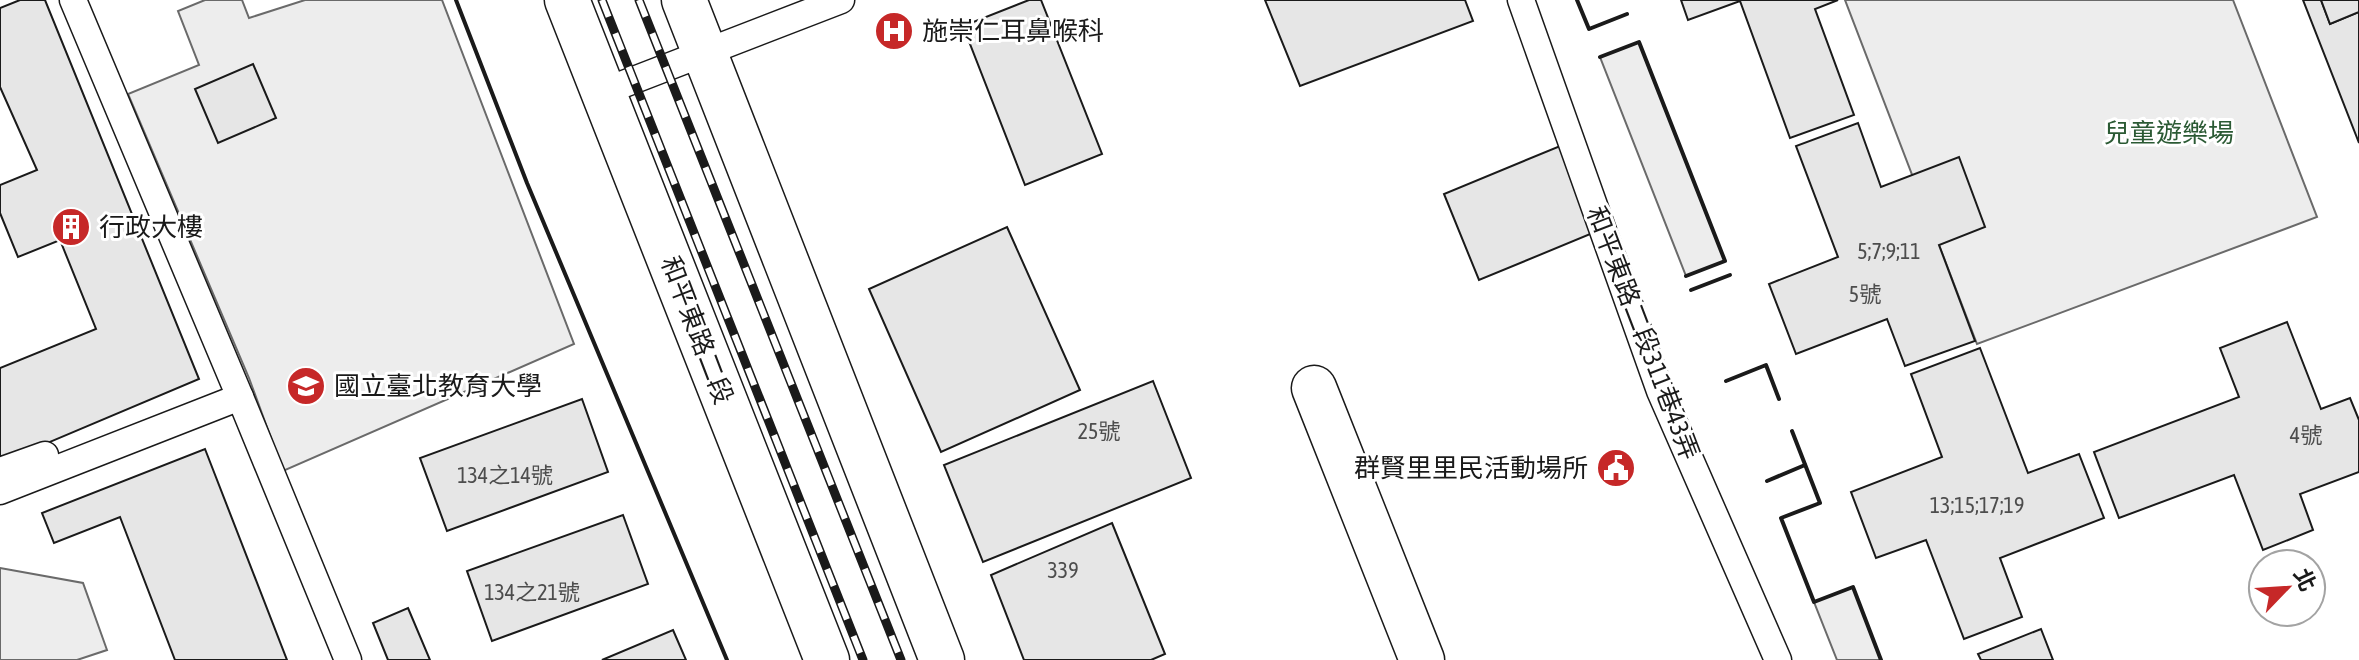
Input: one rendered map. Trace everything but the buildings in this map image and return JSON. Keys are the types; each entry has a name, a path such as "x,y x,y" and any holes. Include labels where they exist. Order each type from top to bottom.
{"main road":[{"name":"和平東路二段","path":"567,0 827,660"},
{"path":"684,0 942,660"},
{"path":"1314,388 1422,660"}],"lane":[{"path":"73,0 348,660"},
{"path":"603,92 841,0"},
{"name":"和平東路二段311巷43弄","path":"1521,0 1660,391 1778,660"},
{"path":"0,491 80,457 240,397"},
{"path":"0,471 41,455 80,457"}],"shaded area":[{"path":"205,0 242,0 249,18 305,0 442,0 574,344 283,471 249,378 128,94 199,65 178,11"},
{"path":"1845,0 2233,0 2317,217 1977,344"},
{"path":"1639,42 1725,261 1686,276 1600,57"},
{"path":"0,568 83,583 107,650 77,660 0,660"},
{"path":"1853,587 1881,660 1837,660 1814,602"}],"railway":[{"path":"602,0 863,660"},
{"path":"639,0 901,660"}],"wall":[{"path":"456,0 527,183 727,660"},
{"path":"1577,0 1589,29 1627,14"},
{"path":"1600,57 1639,42 1725,261 1686,276"},
{"path":"1691,290 1730,275"},
{"path":"1726,381 1766,365 1779,399"},
{"path":"1792,431 1820,503 1781,518 1814,602 1853,587 1881,660"},
{"path":"1767,481 1805,465"}],"place":[{"name":"施崇仁耳鼻喉科","path":"894,31"},
{"name":"行政大樓","path":"71,227"},
{"name":"國立臺北教育大學","path":"306,386"},
{"name":"群賢里里民活動場所","path":"1616,468"}],"park label":[{"name":"兒童遊樂場","path":"2169,133"}]}
